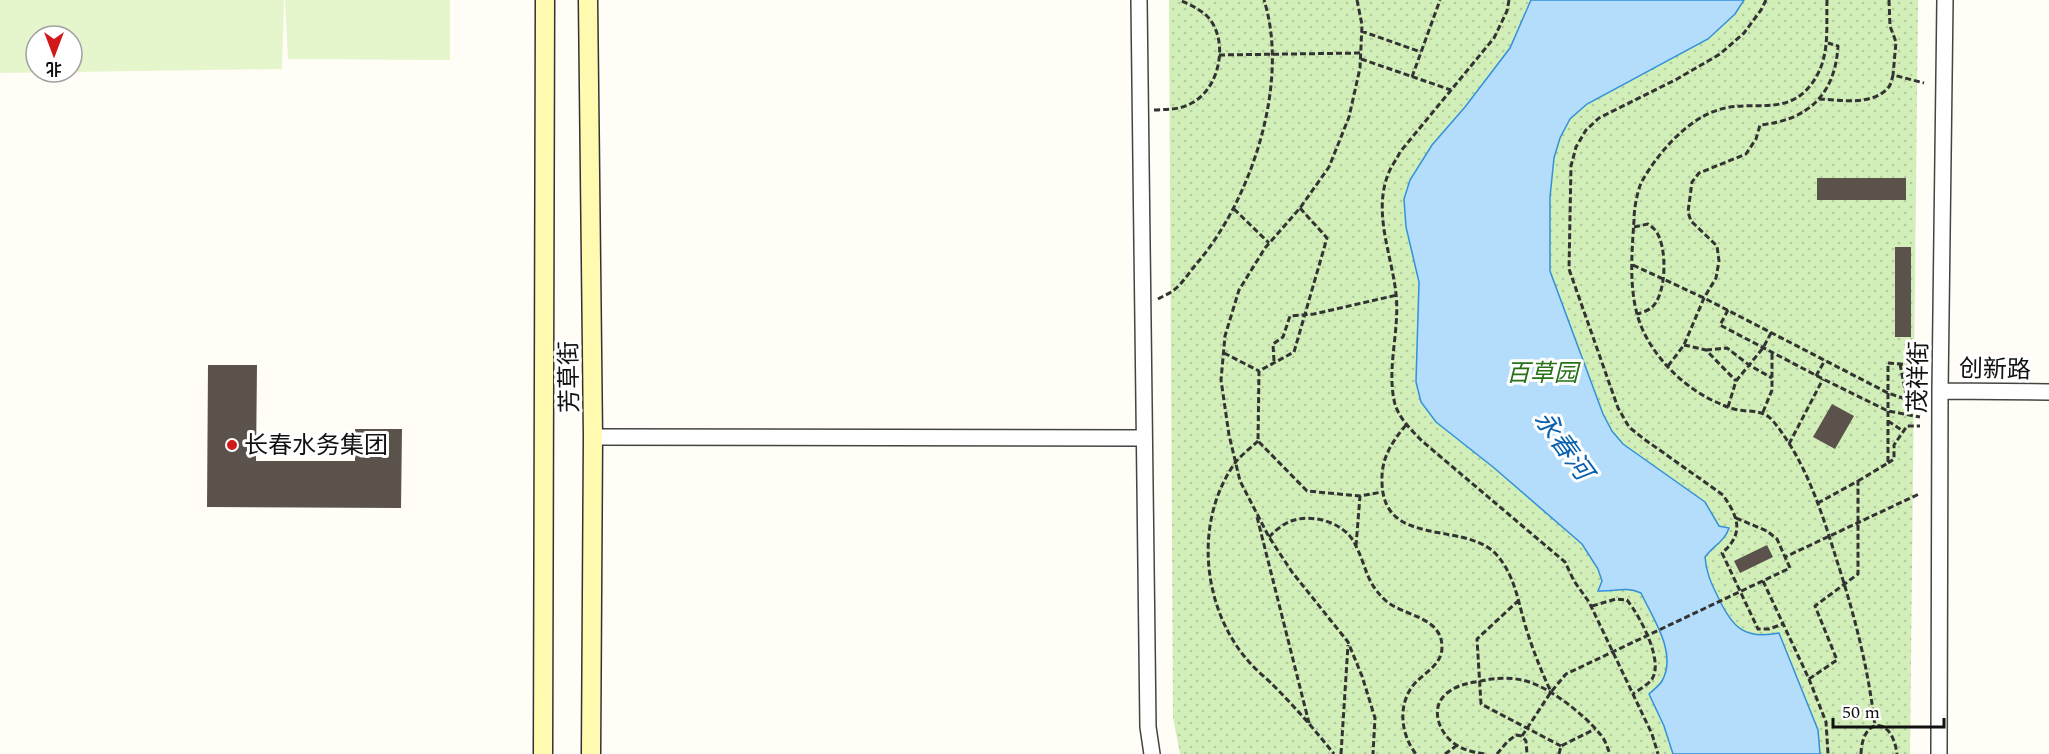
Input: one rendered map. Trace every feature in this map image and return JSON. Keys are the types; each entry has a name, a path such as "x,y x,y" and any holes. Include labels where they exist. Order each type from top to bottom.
{"main road":[{"name":"芳草街","path":"543,754 545,0"},
{"name":"芳草街","path":"588,0 593,437 591,754"}],"street":[{"path":"1139,0 1148,727 1152,754"},
{"name":"茂祥街","path":"1939,754 1940,391 1945,0"},
{"name":"创新路","path":"1940,391 2049,392"},
{"path":"593,437 1144,438"}],"path":[{"path":"1140,110 1176,109 1192,103 1205,93 1214,80 1219,55 1217,35 1208,17 1194,6 1179,0"},
{"path":"1143,307 1174,290 1212,245 1234,208 1252,164 1266,117 1271,53 1269,18 1264,0"},
{"path":"1357,0 1361,31 1361,59 1349,117 1329,167 1300,208 1269,243 1239,290 1226,336 1221,380 1229,435 1240,481 1269,537 1292,572 1348,642 1362,676 1375,718 1372,754"},
{"path":"1412,77 1440,0"},
{"path":"1509,0 1507,11 1494,38 1400,152 1388,173 1383,199 1383,227 1397,295 1392,379 1394,402 1406,425 1565,562 1574,581 1591,606 1652,734 1658,754"},
{"path":"1766,0 1744,33 1720,54 1677,79 1599,118 1586,130 1576,147 1571,166 1569,269 1618,408 1629,427 1723,495 1734,511 1736,536 1722,553 1758,629 1769,629 1783,624"},
{"path":"1827,0 1827,43 1822,67 1810,86 1794,100 1773,106 1741,106 1719,110 1700,118 1676,137 1658,158 1640,185 1634,217 1632,265 1637,314 1651,345 1668,366 1686,385 1711,401 1735,410 1763,412 1772,420 1798,460 1818,503 1857,624 1870,682 1875,726"},
{"path":"1819,99 1873,98 1889,88 1893,75 1896,42 1890,26 1889,0"},
{"path":"1361,31 1421,52"},
{"path":"1668,366 1684,345 1704,298 1716,278 1719,261 1717,246 1691,221 1688,212 1692,182 1699,173 1746,154 1756,139 1760,125 1777,123 1801,114 1819,99 1832,80 1837,60 1838,46 1827,43"},
{"path":"1219,55 1361,53"},
{"path":"1361,59 1451,90"},
{"path":"1893,75 1924,83"},
{"path":"1234,208 1269,243"},
{"path":"1259,371 1294,352 1327,238 1300,208"},
{"path":"1634,227 1648,224 1656,230 1662,242 1664,262 1663,279 1657,300 1651,308 1637,314"},
{"path":"1632,265 1704,298 1888,393 1920,404"},
{"path":"1274,362 1273,344 1282,337 1290,316 1305,315 1397,295"},
{"path":"1728,310 1720,325 1888,411 1920,417"},
{"path":"1728,407 1736,381 1763,348 1771,333"},
{"path":"1684,345 1706,350 1727,348 1749,365 1772,378"},
{"path":"1706,350 1736,381"},
{"path":"1763,412 1772,390 1772,352"},
{"path":"1224,353 1259,371"},
{"path":"1816,376 1825,360"},
{"path":"1888,463 1888,363 1921,366"},
{"path":"1900,364 1907,400"},
{"path":"1259,371 1258,441 1236,463 1218,494 1211,522 1208,557 1212,592 1226,628 1249,663 1310,724 1334,754"},
{"path":"1788,445 1823,379"},
{"path":"1888,421 1903,431"},
{"path":"1406,425 1386,452 1381,472 1382,492 1390,510 1404,523 1432,533 1466,537 1494,552 1512,577 1535,657 1551,692"},
{"path":"1818,503 1894,459 1894,445 1903,431 1907,426 1920,426"},
{"path":"1258,441 1307,490 1360,496 1382,492"},
{"path":"1809,679 1837,660 1815,606 1858,574 1858,481"},
{"path":"1785,557 1919,494"},
{"path":"1356,546 1360,496"},
{"path":"1256,513 1310,724"},
{"path":"1269,537 1291,521 1305,518 1319,519 1347,532 1356,546 1367,578 1377,593 1389,604 1424,619 1440,635 1442,648 1439,658 1431,671 1415,683 1406,698 1403,715 1404,731 1409,746 1416,754"},
{"path":"1522,736 1551,692 1566,674 1790,568 1778,539 1751,523 1736,518"},
{"path":"1763,581 1809,679 1826,722 1828,754"},
{"path":"1591,606 1616,599 1627,600 1635,610 1656,658 1656,668 1651,680 1633,694"},
{"path":"1520,600 1477,639 1481,704 1561,746"},
{"path":"1341,754 1348,642"},
{"path":"1484,754 1456,746 1440,728 1437,716 1438,704 1445,694 1461,684 1494,678 1522,680 1551,692 1596,729 1610,754"},
{"path":"1861,754 1865,733 1875,726 1891,731 1897,754"},
{"path":"1561,746 1596,729"},
{"path":"1497,754 1516,735 1522,736 1526,741 1527,754"},
{"path":"1445,754 1456,746"},
{"path":"1559,754 1561,746"}],"green space":[{"path":"0,0 284,0 282,69 84,72 84,24 24,24 24,73 0,73"},
{"path":"285,0 450,0 450,60 288,59"},
{"name":"百草园","path":"1169,0 1918,0 1910,754 1180,754 1173,717"}],"water":[{"name":"永春河","path":"1531,0 1744,0 1735,14 1708,39 1587,104 1570,119 1560,138 1554,158 1550,197 1550,271 1603,414 1612,431 1623,444 1705,502 1719,526 1729,528 1725,536 1705,557 1711,582 1723,607 1741,629 1757,635 1779,633 1818,730 1820,754 1673,754 1664,726 1649,694 1661,683 1666,670 1665,647 1657,624 1641,593 1625,590 1598,591 1602,581 1598,569 1582,544 1493,467 1436,422 1421,402 1416,382 1419,282 1406,227 1404,199 1410,180 1432,145 1465,107 1510,48"}],"building":[{"path":"1817,178 1906,178 1906,200 1817,200"},
{"path":"1895,247 1911,247 1911,337 1895,337"},
{"name":"长春水务集团","path":"208,365 257,365 256,461 355,461 355,429 402,429 401,508 207,507"},
{"path":"1832,404 1854,416 1835,449 1813,437"},
{"path":"1767,545 1773,557 1740,573 1734,561"}],"place":[{"name":"长春水务集团","path":"232,445"}]}
